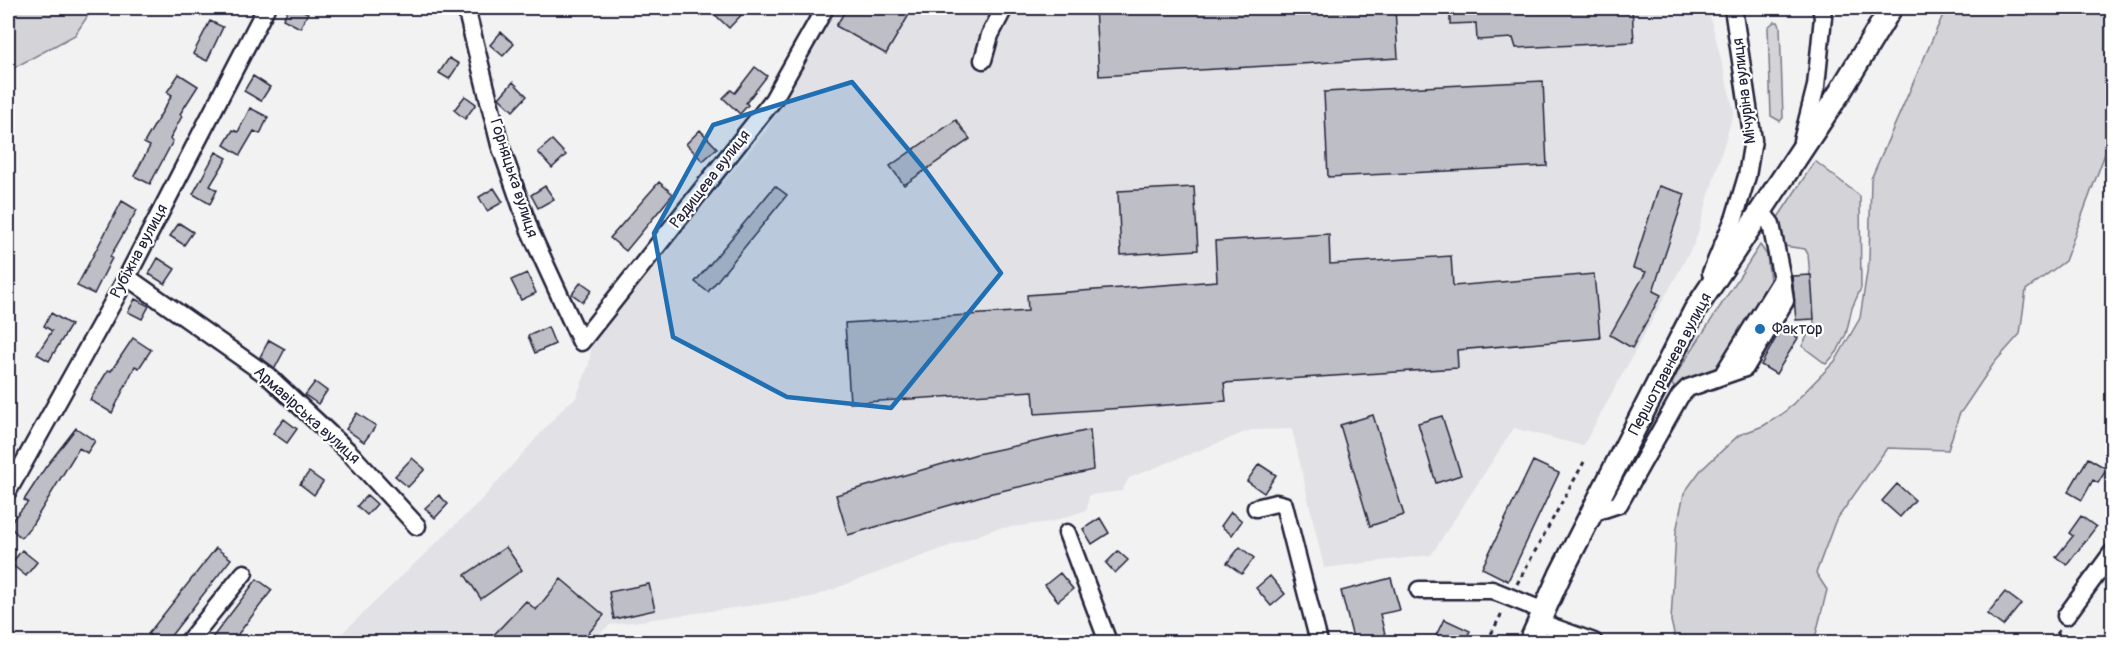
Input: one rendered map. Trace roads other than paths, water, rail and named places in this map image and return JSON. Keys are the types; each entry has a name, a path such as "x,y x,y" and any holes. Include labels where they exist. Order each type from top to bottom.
{"main road":[{"name":"Першотравнева вулиця","path":"1530,642 1592,513 1695,310 1796,158 1891,8"}],"street":[{"name":"Рубіжна вулиця","path":"8,491 127,277 266,8"},
{"name":"Горняцька вулиця","path":"466,8 500,145 526,220 581,342"},
{"name":"Радищева вулиця","path":"581,342 773,100 825,8"},
{"path":"983,60 990,35 1004,8"},
{"name":"Мічуріна вулиця","path":"1695,310 1735,216 1748,176 1753,140 1733,8"},
{"path":"1796,158 1808,124 1816,86 1823,17 1821,8"},
{"path":"1592,513 1619,504 1680,396 1688,388 1745,368 1785,301 1771,224 1761,211"},
{"name":"Армавірська вулиця","path":"127,277 268,376 349,452 417,526"},
{"path":"1256,508 1276,503 1284,505 1319,642"},
{"path":"1067,533 1108,642"},
{"path":"2066,616 2112,553"},
{"path":"188,642 244,573"},
{"path":"1419,590 1477,589 1510,596 1541,616 1594,642"}],"place":[{"name":"Фактор","path":"1760,329"}]}
